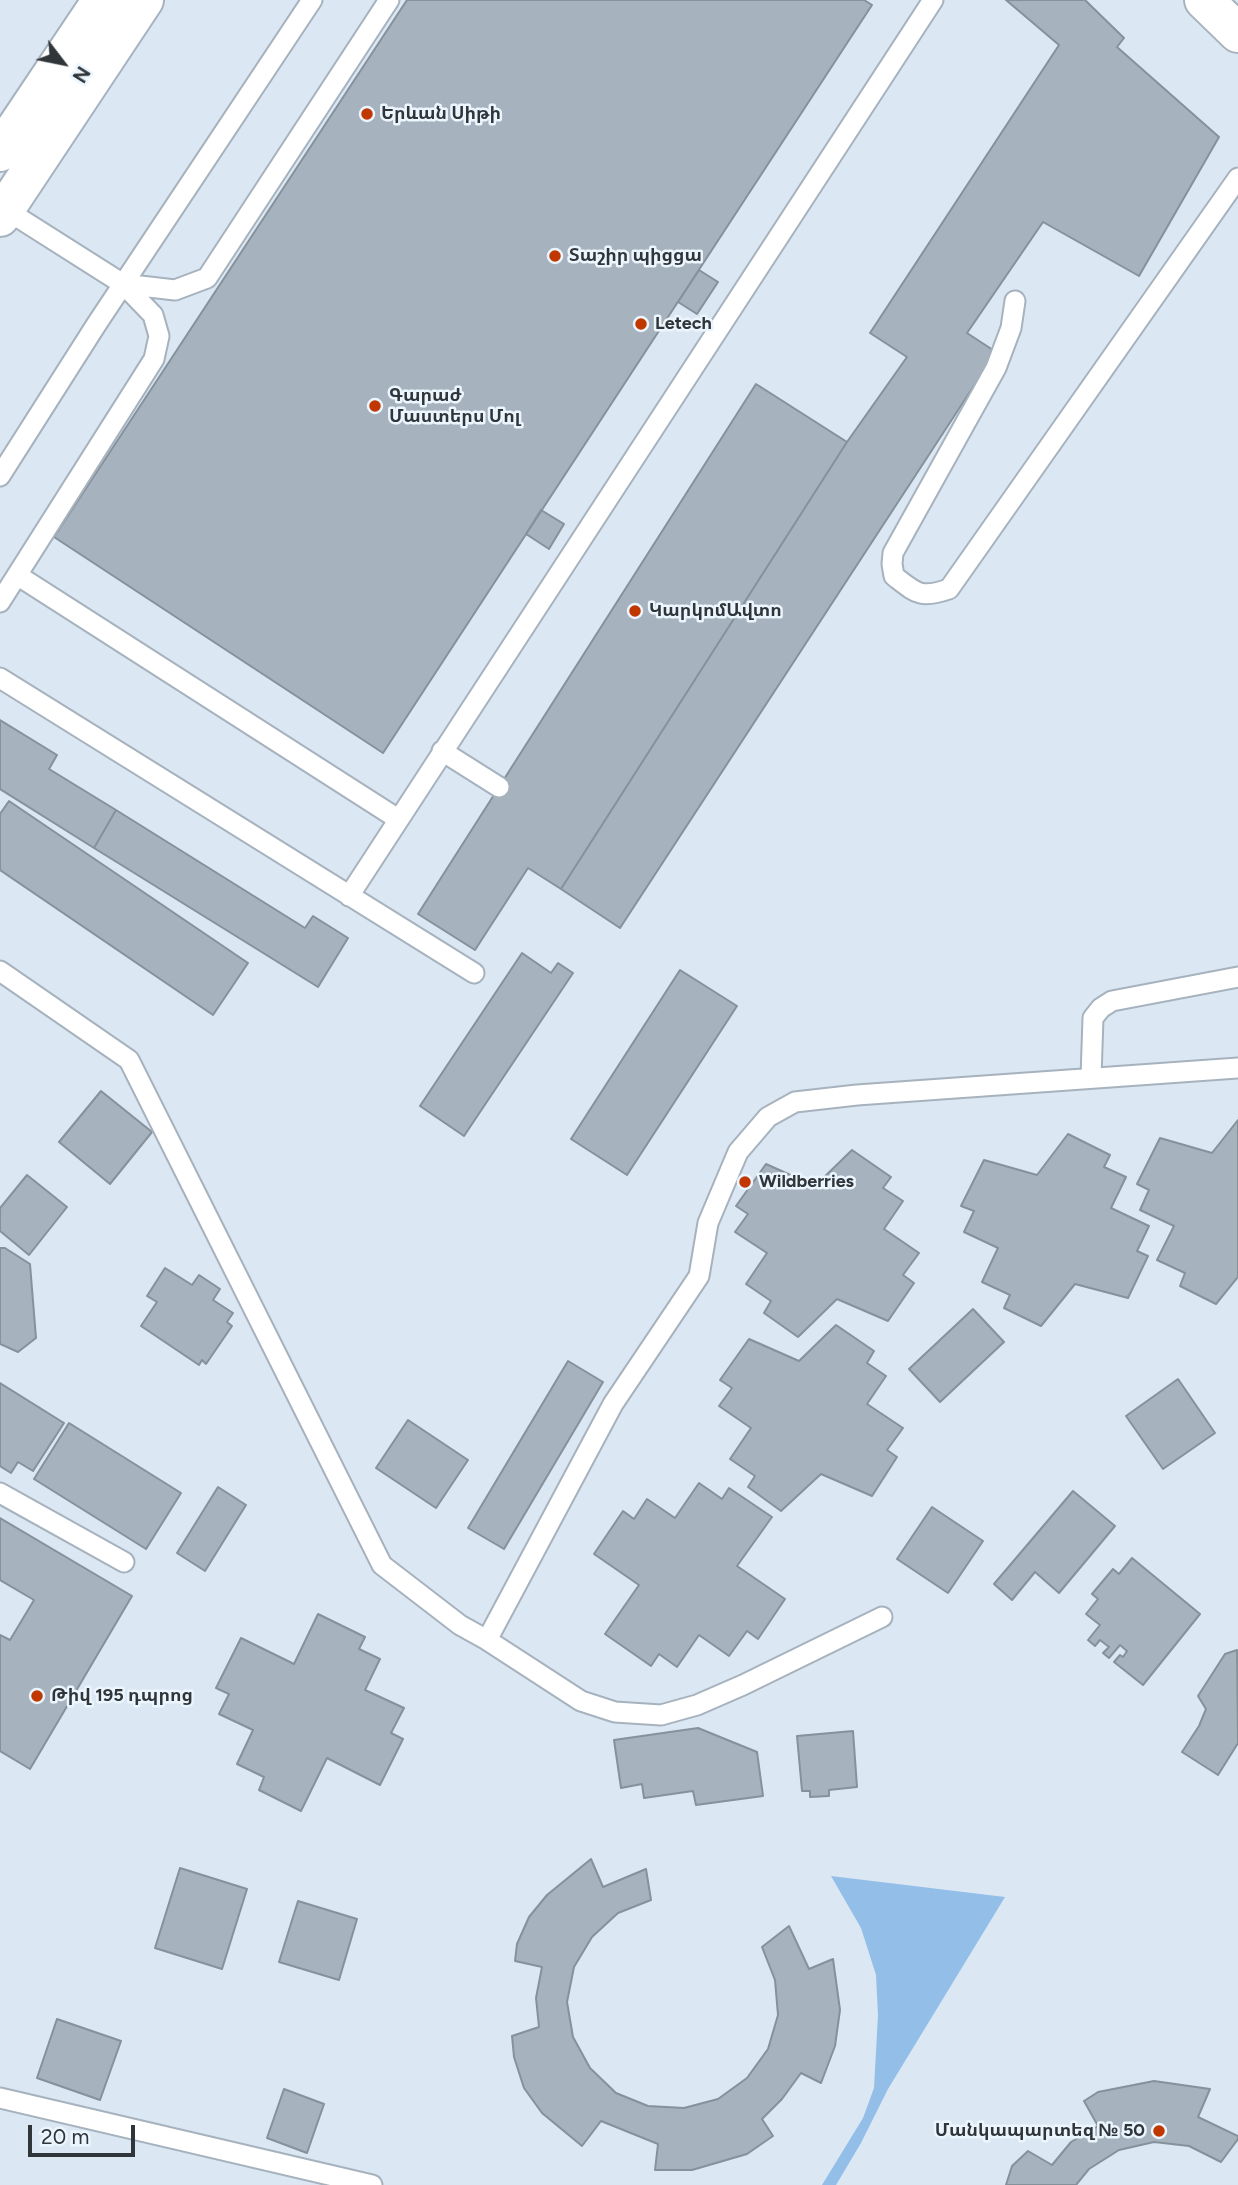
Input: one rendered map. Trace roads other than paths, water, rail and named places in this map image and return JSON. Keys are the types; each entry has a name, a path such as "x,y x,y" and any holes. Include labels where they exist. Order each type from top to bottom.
{"main road":[{"path":"0,152 102,0"},
{"path":"2,211 144,0"},
{"path":"1204,0 1238,33"}],"lane":[{"path":"0,476 123,284 312,0"},
{"path":"123,284 175,289 207,278 390,0"},
{"path":"349,896 933,0"},
{"path":"1015,301 1011,328 996,368 893,553 891,564 894,576 918,594 936,594 949,589 1238,178"},
{"path":"0,603 154,359 159,336 153,315 123,284 2,211"},
{"path":"17,575 398,818"},
{"path":"0,678 474,973"},
{"path":"442,751 499,787"},
{"path":"0,971 129,1060 382,1565 460,1625 582,1701 615,1712 661,1714 697,1705 743,1685 882,1617"},
{"path":"1091,1077 1093,1018 1101,1008 1112,1001 1238,977"},
{"path":"487,1640 613,1404 699,1276 708,1223 738,1152 768,1117 795,1102 858,1095 1238,1068"},
{"path":"0,1493 124,1562"},
{"path":"0,2098 372,2185"}],"place":[{"name":"Երևան Սիթի","path":"367,114"},
{"name":"Տաշիր պիցցա","path":"555,256"},
{"name":"Letech","path":"641,324"},
{"name":"Գարաժ Մաստերս Մոլ","path":"375,406"},
{"name":"ԿարկոմԱվտո","path":"635,611"},
{"name":"Wildberries","path":"745,1182"},
{"name":"Թիվ 195 դպրոց","path":"37,1696"},
{"name":"Մանկապարտեզ № 50","path":"1159,2131"}]}
